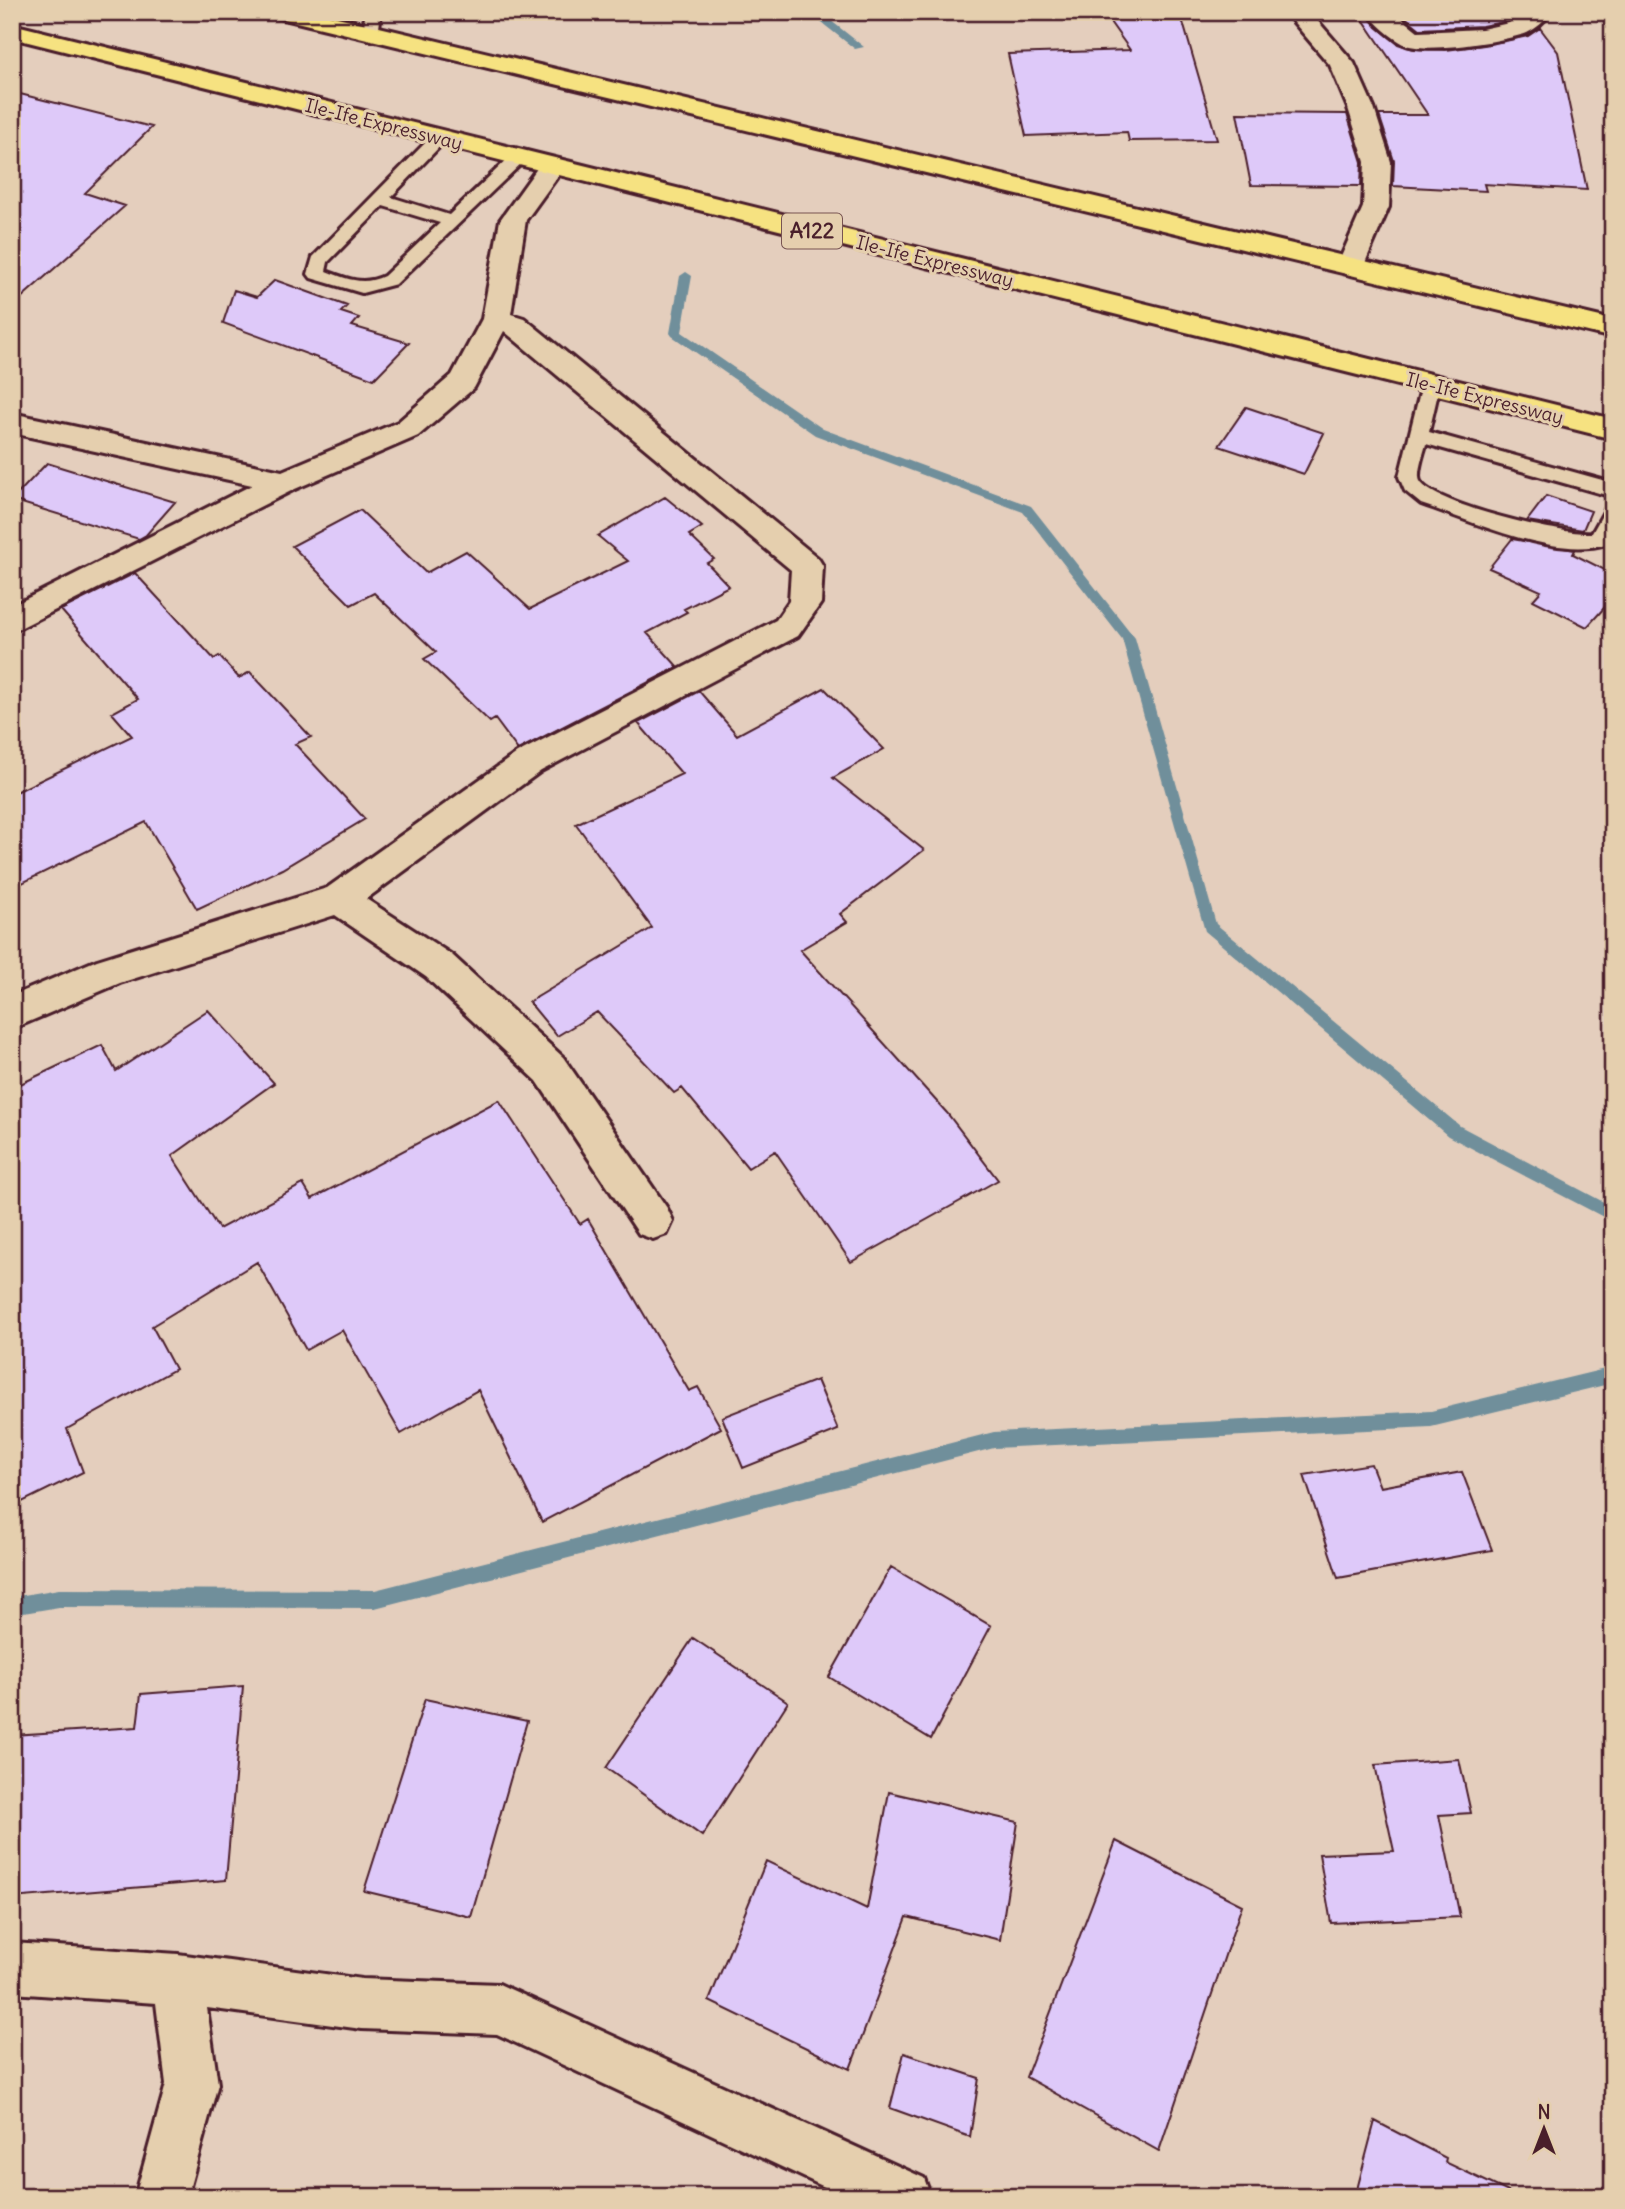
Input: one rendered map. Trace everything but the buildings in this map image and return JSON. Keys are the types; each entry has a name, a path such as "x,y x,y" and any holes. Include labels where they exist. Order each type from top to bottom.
{"highway":[{"path":"284,12 372,23 1351,266 1613,328"},
{"name":"Ile-Ife Expressway","path":"12,31 1613,429"}],"street":[{"path":"1297,12 1342,63 1361,108 1378,162 1376,207 1351,266"},
{"path":"1379,12 1413,39 1515,31 1535,19 1539,12"},
{"path":"12,620 284,482 408,429 464,381 496,319 513,220 552,166"},
{"path":"12,1013 110,971 339,899 529,762 787,628 805,603 807,566 514,324 496,319"},
{"path":"12,423 284,482"},
{"path":"339,899 439,967 550,1069 653,1221"},
{"path":"12,1968 178,1979 362,2004 499,2009 905,2197"},
{"path":"162,2197 192,2084 178,1979"}],"lane":[{"path":"439,138 319,261 317,274 358,289 390,281 519,158"},
{"path":"379,199 452,221"},
{"path":"1431,384 1409,477 1412,486 1428,499 1564,540 1588,543 1599,539 1613,513"},
{"path":"1419,436 1613,490"}],"waterway":[{"path":"813,12 859,47"},
{"path":"686,276 676,333 819,432 1027,509 1128,638 1210,927 1454,1131 1613,1215"},
{"path":"12,1606 59,1598 375,1599 994,1440 1431,1419 1613,1375"}]}
